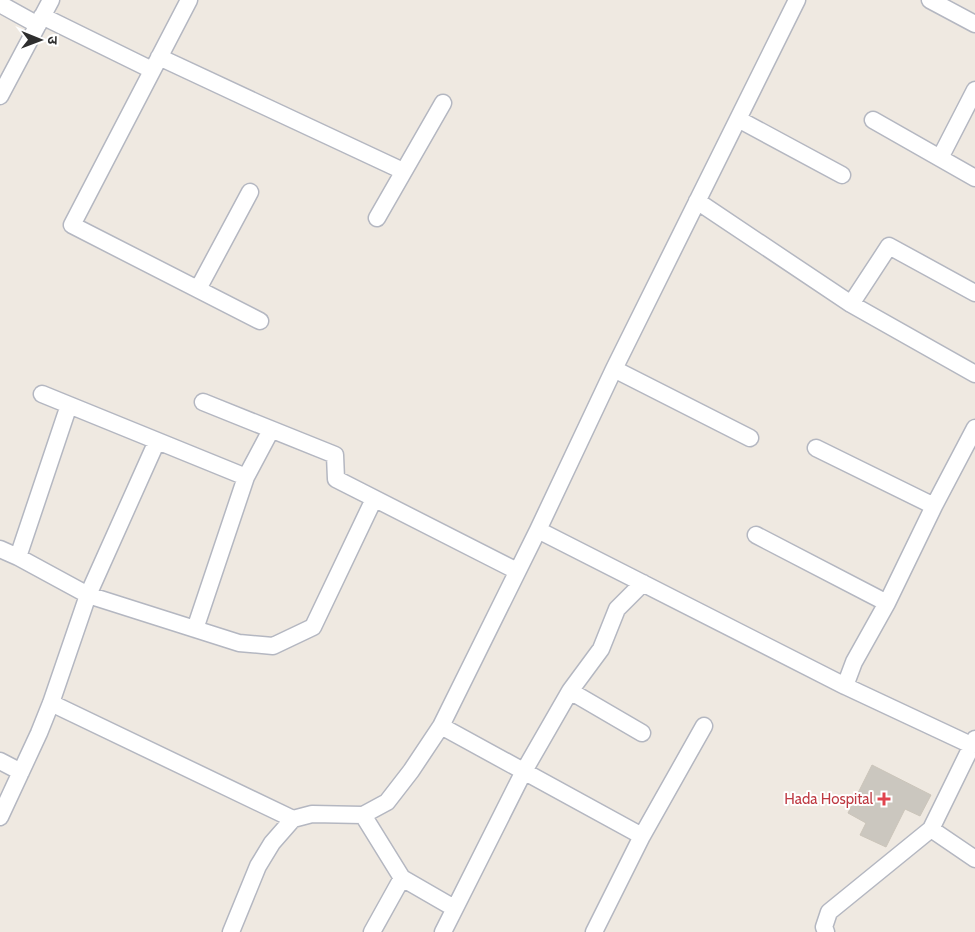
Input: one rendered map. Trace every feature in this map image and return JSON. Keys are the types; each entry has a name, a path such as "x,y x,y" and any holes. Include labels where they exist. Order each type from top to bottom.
{"street":[{"path":"0,96 51,0"},
{"path":"189,0 72,225 260,321"},
{"path":"231,932 258,866 272,842 293,819 312,814 364,815 387,802 411,771 441,726 538,530 614,369 797,0"},
{"path":"930,0 975,24"},
{"path":"0,4 40,21 156,64 403,171"},
{"path":"940,158 975,90"},
{"path":"377,218 443,102"},
{"path":"738,119 842,175"},
{"path":"873,120 975,178"},
{"path":"198,289 250,192"},
{"path":"697,201 851,304 975,374"},
{"path":"851,304 889,246 975,293"},
{"path":"614,369 750,438"},
{"path":"42,394 246,478"},
{"path":"203,402 335,455 336,479 517,571"},
{"path":"18,557 69,405"},
{"path":"845,686 854,662 888,603 934,506 975,428"},
{"path":"195,629 246,478 272,430"},
{"path":"0,817 51,703 88,595 157,441"},
{"path":"816,448 934,506"},
{"path":"0,549 88,595 239,643 273,646 313,626 374,499"},
{"path":"538,530 845,686 973,742 931,829 829,912 824,930"},
{"path":"756,535 888,603"},
{"path":"443,932 524,771 570,691 601,649 617,609 643,583"},
{"path":"570,691 642,733"},
{"path":"51,703 293,819"},
{"path":"441,726 642,836"},
{"path":"594,932 642,836 704,726"},
{"path":"0,761 21,772"},
{"path":"364,815 402,878 454,908"},
{"path":"931,829 975,859"},
{"path":"372,932 402,878"}],"building":[{"path":"872,765 931,795 920,816 905,809 886,847 860,835 866,823 848,813"}],"place":[{"name":"Hada Hospital","path":"884,799"}]}
